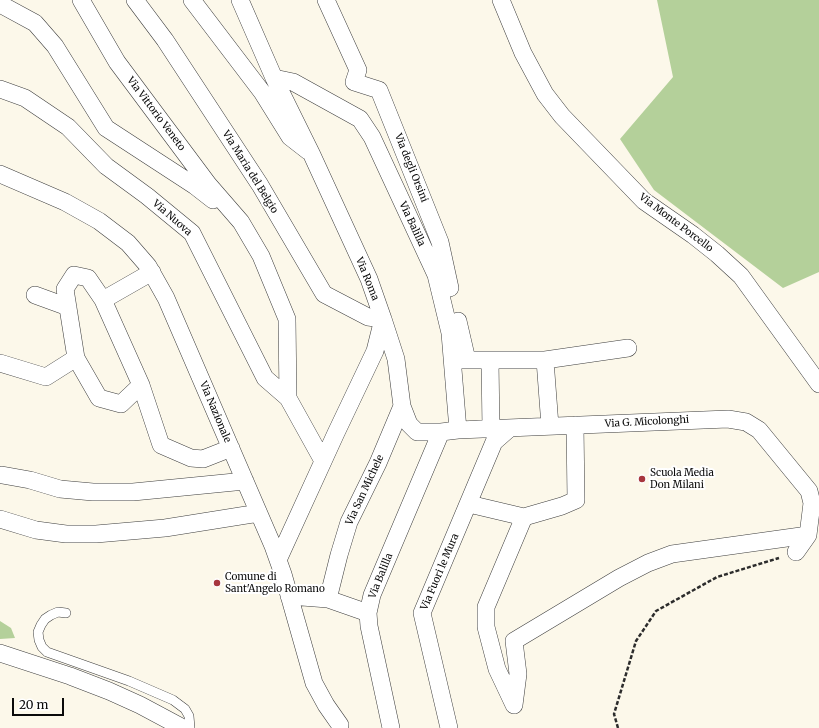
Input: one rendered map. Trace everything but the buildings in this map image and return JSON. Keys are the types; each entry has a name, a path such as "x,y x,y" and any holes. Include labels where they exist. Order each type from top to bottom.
{"street":[{"name":"Via Vittorio Veneto","path":"81,0 117,62 208,184 241,222"},
{"name":"Via Maria del Belgio","path":"135,0 165,40 260,185 324,294 368,317 383,319"},
{"path":"192,0 262,92 290,137 312,155"},
{"name":"Via Roma","path":"240,0 274,78 312,155 369,279 396,359 402,406"},
{"name":"Via degli Orsini","path":"326,0 358,70 354,82 379,90 440,242 460,360"},
{"name":"Via Monte Porcello","path":"501,0 523,53 545,94 562,116 644,201 693,235 741,276 819,384"},
{"path":"0,4 35,23 55,46 106,128 195,186 241,222 261,256 287,319 288,398 323,461"},
{"name":"Via Balilla","path":"274,78 293,82 360,119 372,137 436,275 450,333 460,360 458,430"},
{"name":"Via Nuova","path":"0,89 25,98 68,126 106,166 148,196 192,234 265,378 288,398"},
{"name":"Via Nazionale","path":"0,174 65,202 99,221 128,243 152,272 166,298 278,560 314,683 326,705 340,725"},
{"path":"103,300 152,272"},
{"path":"141,385 121,404 99,398 76,358 65,289 74,274 88,278 103,300 141,385 161,445 191,458 203,459 231,448"},
{"path":"35,295 68,307"},
{"path":"278,560 375,351 383,319"},
{"path":"460,360 545,360 628,348"},
{"path":"0,363 46,377 76,358"},
{"path":"545,360 550,426"},
{"path":"490,361 491,429"},
{"name":"Via G. Micolonghi","path":"402,406 409,424 417,432 728,419 746,422 759,430 809,491 812,503 814,533 796,552"},
{"name":"Via San Michele","path":"328,599 339,555 350,522 378,463 402,406"},
{"path":"469,504 524,517 562,506 576,500 575,425"},
{"name":"Via Fuori le Mura","path":"449,728 422,613 494,442 510,428"},
{"name":"Via Balilla","path":"391,728 368,626 368,613 372,595 441,432"},
{"path":"2,474 30,480 60,489 94,492 133,492 245,481"},
{"path":"0,519 36,530 60,533 96,534 165,528 259,513"},
{"path":"524,517 486,607 486,628 493,655 497,669 514,705 518,674 514,641 619,578 648,563 672,554 814,533"},
{"path":"289,596 328,599 368,613"},
{"path":"0,653 70,676 109,691 140,705 183,728"}],"lane":[{"path":"66,613 58,612 51,615 45,619 41,625 38,632 39,640 47,652 129,681 173,700 185,709 189,716 190,728"}],"path":[{"path":"618,728 614,714 636,641 656,611 717,577 796,552"}],"green space":[{"path":"657,0 819,0 819,272 783,288 654,190 620,139 673,77"},
{"path":"0,621 11,628 15,638 0,639"}],"place":[{"name":"Scuola Media Don Milani","path":"642,479"},
{"name":"Comune di Sant'Angelo Romano","path":"217,583"}]}
